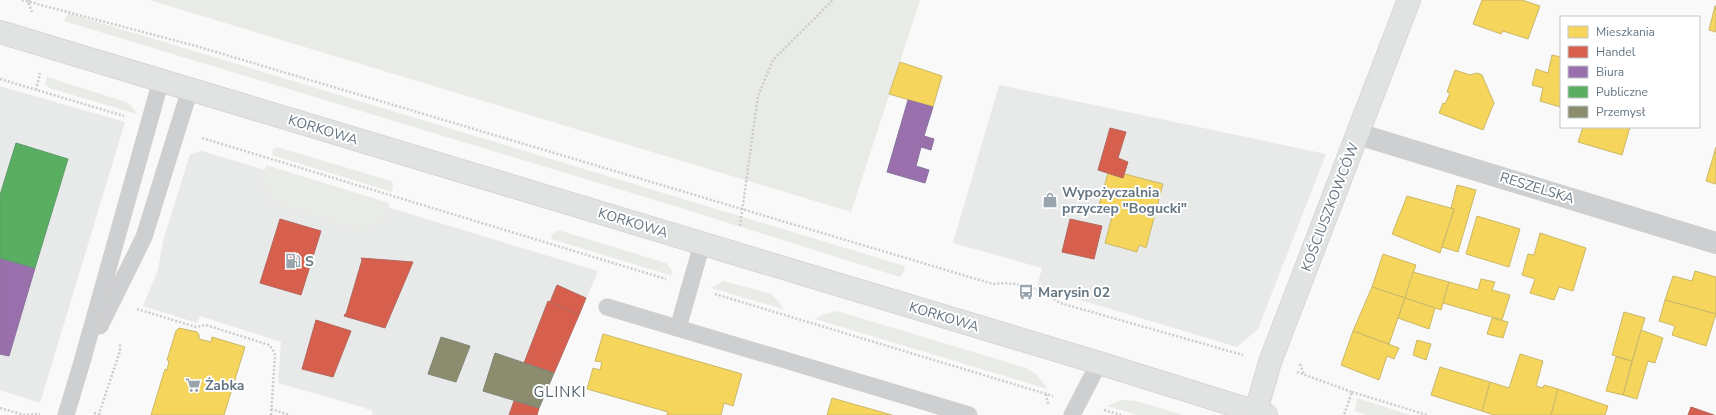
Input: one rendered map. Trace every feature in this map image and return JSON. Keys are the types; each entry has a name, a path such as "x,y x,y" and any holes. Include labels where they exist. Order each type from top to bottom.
{"street":[{"name":"KOŚCIUSZKOWCÓW","path":"1260,414 1270,362 1409,0"},
{"name":"KORKOWA","path":"0,32 1099,363 1260,414"},
{"name":"RESZELSKA","path":"1358,134 1716,243"}],"lane":[{"path":"66,415 160,80"},
{"path":"82,362 144,237 190,89"},
{"path":"678,328 702,244"},
{"path":"607,307 969,415"},
{"path":"1075,409 1099,363"}],"path":[{"path":"22,0 196,46 993,284 1010,282 1043,291 1060,303 1270,362 1352,392 1427,415"},
{"path":"736,254 758,96 773,60 833,0"},
{"path":"0,79 148,123"},
{"path":"177,131 1046,394 1075,409 1120,415"},
{"path":"132,307 196,327 206,325 269,345 275,355 271,415"},
{"path":"1344,415 1352,392"},
{"path":"0,408 24,415"},
{"path":"272,409 289,415"}],"shaded area":[{"path":"149,0 920,0 851,212"},
{"path":"68,13 905,266 903,273 900,277 681,208 64,21"},
{"path":"47,77 126,102 137,114 49,88 45,84"},
{"path":"999,85 1326,154 1258,329 1237,347 1037,287 1042,268 953,243"},
{"path":"0,86 125,122 40,403 0,390"},
{"path":"277,147 391,181 393,184 392,192 272,155 273,149"},
{"path":"202,151 598,271 537,415 372,415 373,411 362,407 278,383 281,342 200,316 197,323 143,306 158,270 163,241 190,154"},
{"path":"266,165 389,203 389,209 385,218 381,222 362,232 274,203 267,194 264,186 263,181"},
{"path":"558,230 666,263 671,269 673,276 551,239 552,235"},
{"path":"724,281 771,294 779,302 783,309 711,288"},
{"path":"837,311 1026,368 1036,374 1048,389 815,319 822,315"},
{"path":"1357,398 1410,415 1367,415 1355,411"},
{"path":"1121,400 1136,401 1183,415 1138,415 1107,406"}],"building: Mieszkania":[{"path":"1482,0 1522,0 1540,6 1528,39 1503,31 1501,34 1473,24"},
{"path":"1716,6 1716,32 1709,30"},
{"path":"1552,55 1560,57 1560,107 1540,101 1543,88 1532,85 1536,69 1548,73"},
{"path":"900,62 942,76 933,107 889,94"},
{"path":"1455,70 1470,75 1477,73 1482,75 1494,103 1483,130 1439,113 1443,103 1445,104 1450,93 1447,92"},
{"path":"1583,128 1630,128 1622,155 1578,142"},
{"path":"1716,147 1716,184 1706,181"},
{"path":"1108,173 1123,178 1125,174 1163,184 1146,248 1139,245 1137,252 1105,243 1114,209 1099,205"},
{"path":"1457,185 1476,190 1458,252 1442,247 1454,209 1451,208"},
{"path":"1407,196 1454,209 1440,253 1392,234"},
{"path":"1477,216 1520,229 1509,267 1466,254"},
{"path":"1540,233 1586,248 1573,291 1559,287 1554,300 1530,293 1535,279 1522,275 1528,254 1534,255"},
{"path":"1383,254 1416,265 1405,298 1372,287"},
{"path":"1695,271 1716,277 1716,314 1665,300 1673,276 1692,281"},
{"path":"1413,272 1449,282 1441,310 1405,298"},
{"path":"1481,279 1495,282 1492,290 1510,295 1502,320 1443,303 1449,282 1478,290"},
{"path":"1372,287 1405,298 1389,344 1353,331"},
{"path":"1405,298 1435,308 1429,329 1398,318"},
{"path":"1665,300 1716,314 1706,346 1672,335 1675,326 1659,321"},
{"path":"1624,312 1645,318 1632,361 1612,355"},
{"path":"1492,318 1508,322 1503,338 1487,334"},
{"path":"179,328 197,332 199,339 211,342 212,337 245,347 224,415 151,415 165,369 167,370 169,361 167,360 176,331"},
{"path":"1641,330 1663,338 1655,363 1648,361 1637,399 1623,395"},
{"path":"1353,331 1399,348 1394,359 1387,356 1379,380 1341,365"},
{"path":"603,334 742,374 733,406 724,403 721,415 667,415 668,412 587,389 593,368 600,370 602,362 595,361"},
{"path":"1417,340 1431,344 1426,360 1413,355"},
{"path":"1520,354 1543,361 1536,386 1543,388 1544,385 1558,389 1551,415 1494,415 1482,411 1490,382 1509,388"},
{"path":"1616,357 1632,361 1623,395 1606,391"},
{"path":"1440,367 1490,382 1482,411 1431,395"},
{"path":"1558,389 1608,406 1605,415 1551,415"},
{"path":"832,398 892,415 827,415"}],"building: Handel":[{"path":"1110,128 1126,132 1118,158 1128,162 1123,178 1098,170"},
{"path":"280,219 321,231 301,295 260,283"},
{"path":"1070,219 1102,226 1094,259 1062,252"},
{"path":"361,258 413,262 385,328 344,316 346,314 362,260"},
{"path":"557,285 586,298 579,315 550,302"},
{"path":"548,301 579,315 554,373 524,363"},
{"path":"316,320 351,331 333,377 302,369"},
{"path":"514,401 539,408 537,415 509,415"},
{"path":"1691,407 1714,415 1688,415"}],"building: Biura":[{"path":"908,100 933,107 924,136 934,139 931,150 921,147 916,166 929,170 925,183 887,172"},
{"path":"0,258 35,268 9,356 0,354"}],"building: Publiczne":[{"path":"16,143 68,159 35,268 0,258 0,195"}],"building: Przemysł":[{"path":"441,337 470,346 456,382 428,374"},
{"path":"495,353 554,373 539,408 483,391"}],"place":[{"name":"Wypożyczalnia przyczep \"Bogucki\"","path":"1050,200"},
{"name":"S","path":"293,261"},
{"name":"Marysin 02","path":"1026,292"},
{"name":"Żabka","path":"193,385"}],"district":[{"name":"GLINKI","path":"560,392"}]}
